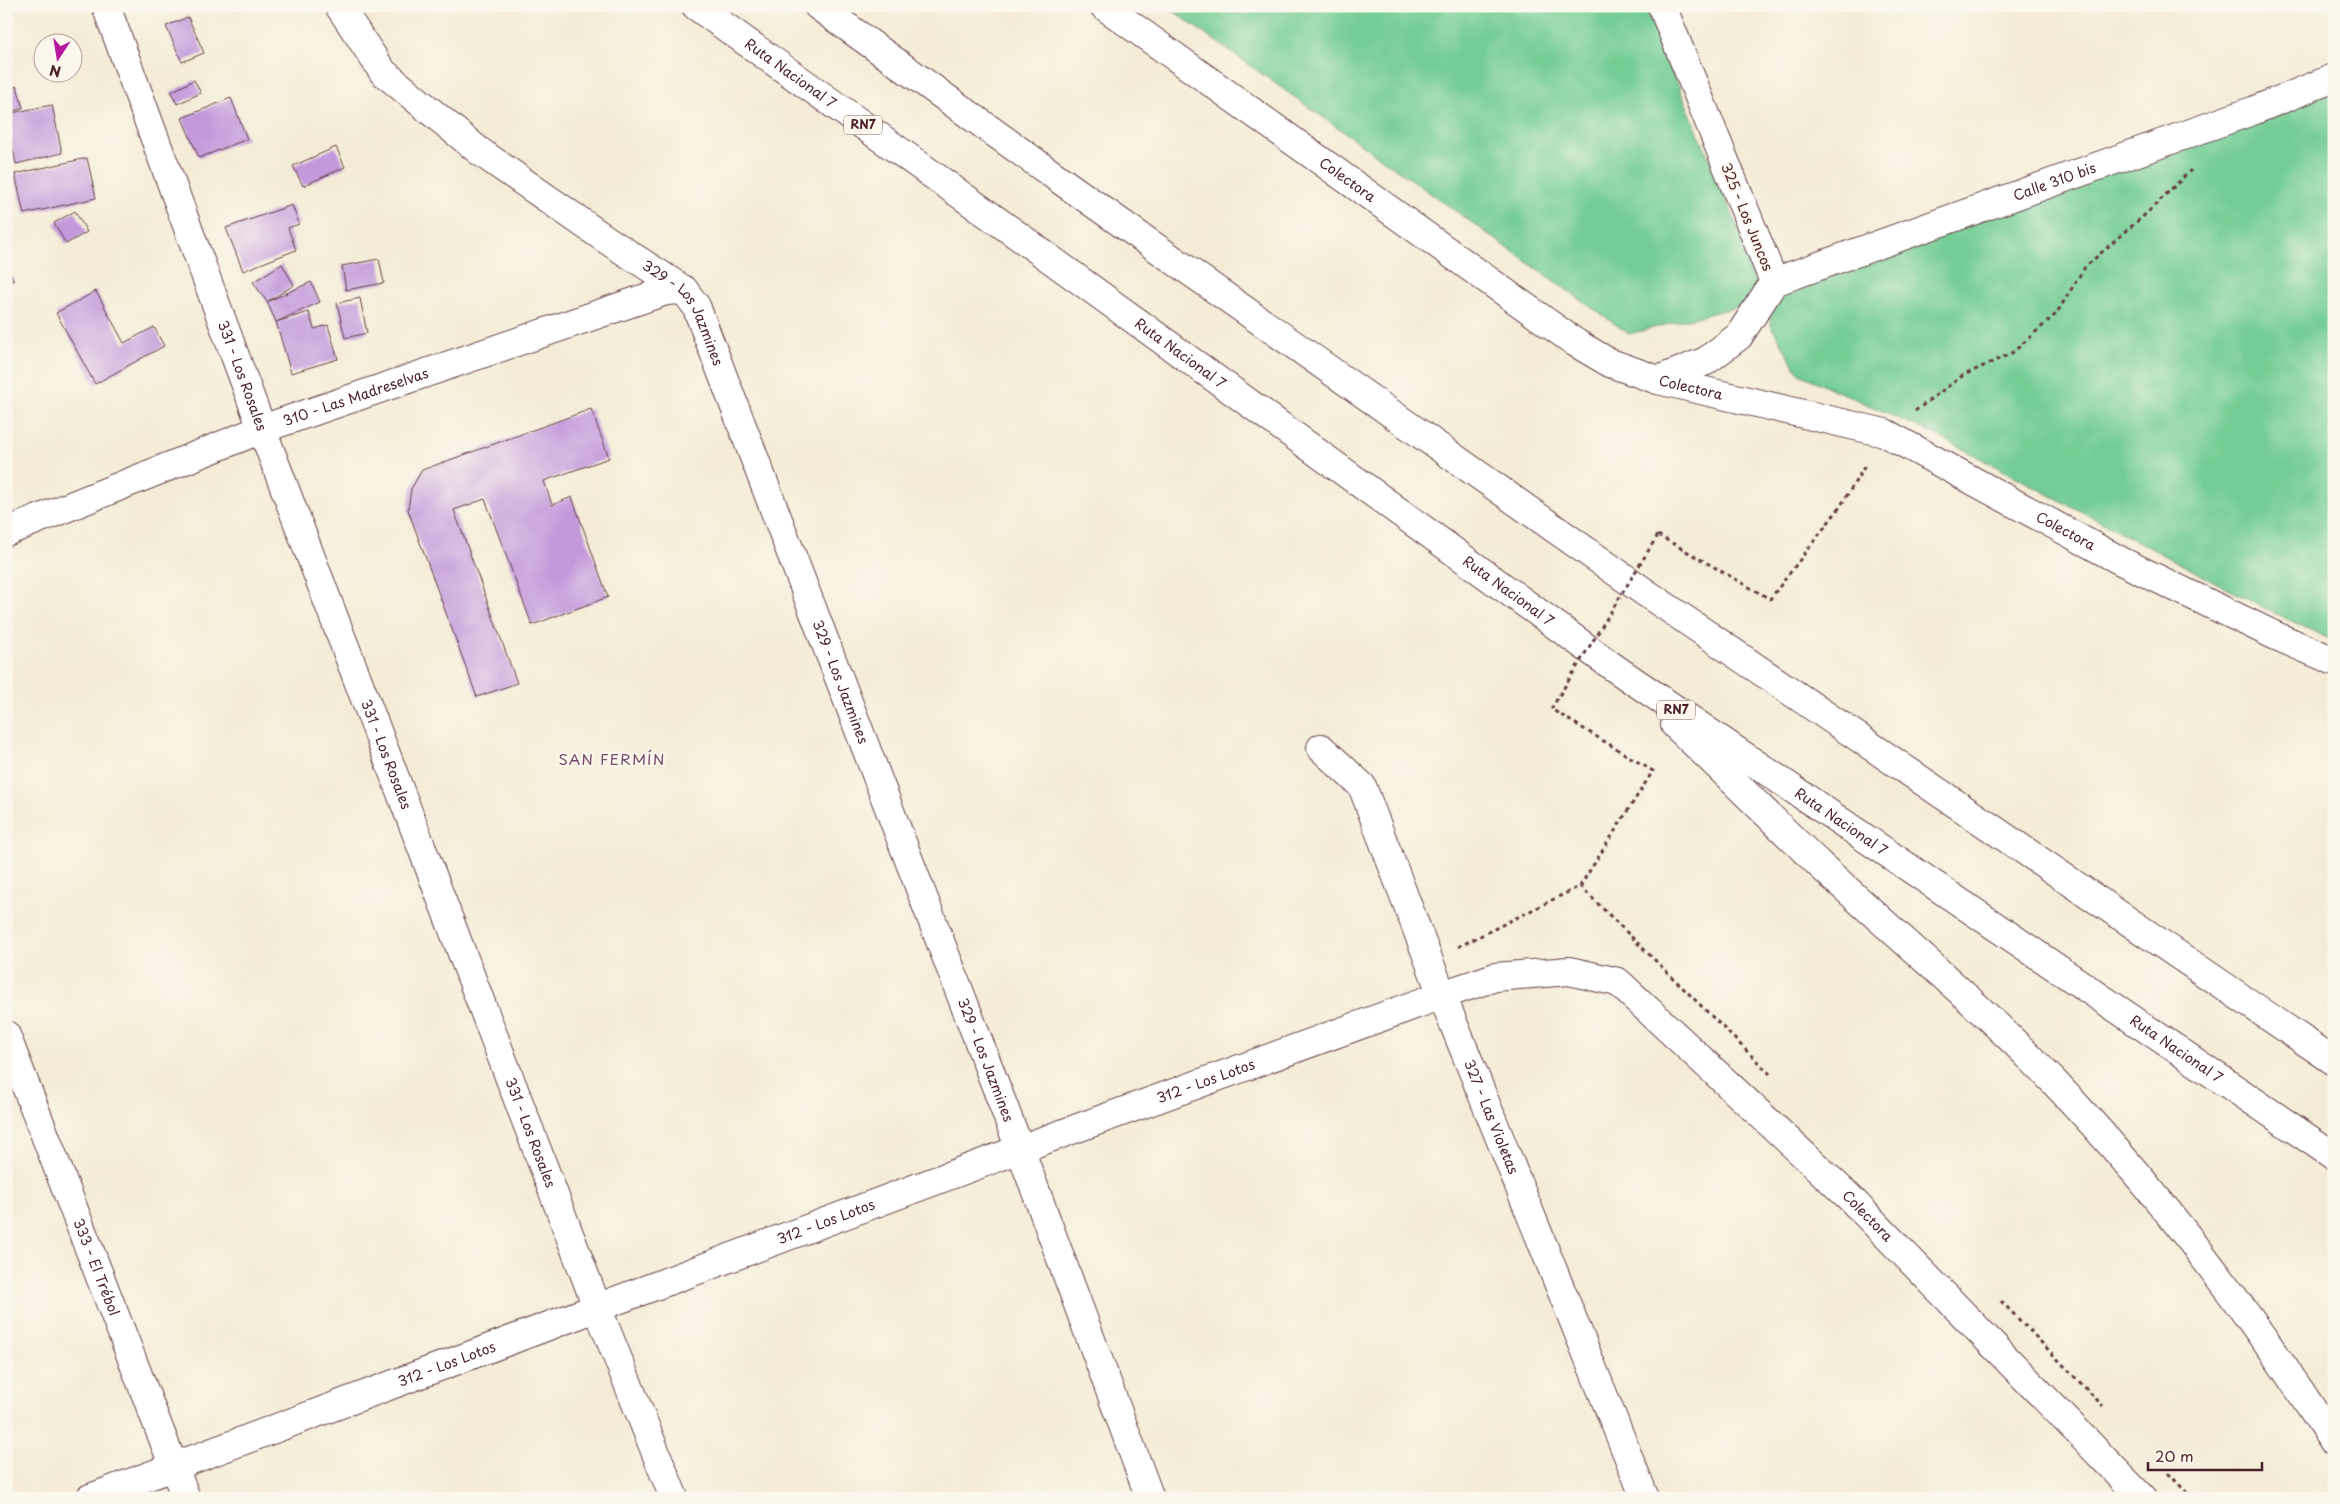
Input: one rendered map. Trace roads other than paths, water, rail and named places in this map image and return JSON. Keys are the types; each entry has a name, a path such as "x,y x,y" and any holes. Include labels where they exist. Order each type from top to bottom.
{"main road":[{"name":"331 - Los Rosales","path":"106,6 262,429 598,1307 674,1498"},
{"name":"329 - Los Jazmines","path":"339,6 383,72 479,151 607,240 684,290 696,306 1020,1149 1150,1498"},
{"name":"Ruta Nacional 7","path":"696,6 1616,669 2334,1156"},
{"path":"818,6 1070,188 1646,593 2334,1061"},
{"name":"Colectora","path":"1104,6 1576,343 1610,363 1658,380 1885,433 2121,561 2276,636 2334,661"},
{"name":"325 - Los Juncos","path":"1658,380 1706,361 1739,336 1774,282 1662,6"},
{"name":"Calle 310 bis","path":"1774,282 2245,113 2334,78"},
{"name":"310 - Las Madreselvas","path":"6,532 262,429 666,291 684,290"},
{"path":"1616,669 1821,865 1926,960 2053,1081 2131,1167 2206,1260 2274,1350 2334,1442"},
{"name":"327 - Las Violetas","path":"1321,748 1362,786 1428,962 1645,1498"},
{"name":"Colectora","path":"1569,971 1618,982 1848,1196 2142,1498"},
{"name":"312 - Los Lotos","path":"90,1498 173,1465 1020,1149 1442,995 1495,978 1569,971"},
{"name":"333 - El Trébol","path":"6,1035 186,1498"}],"district":[{"name":"SAN FERMÍN","path":"612,760"}]}
